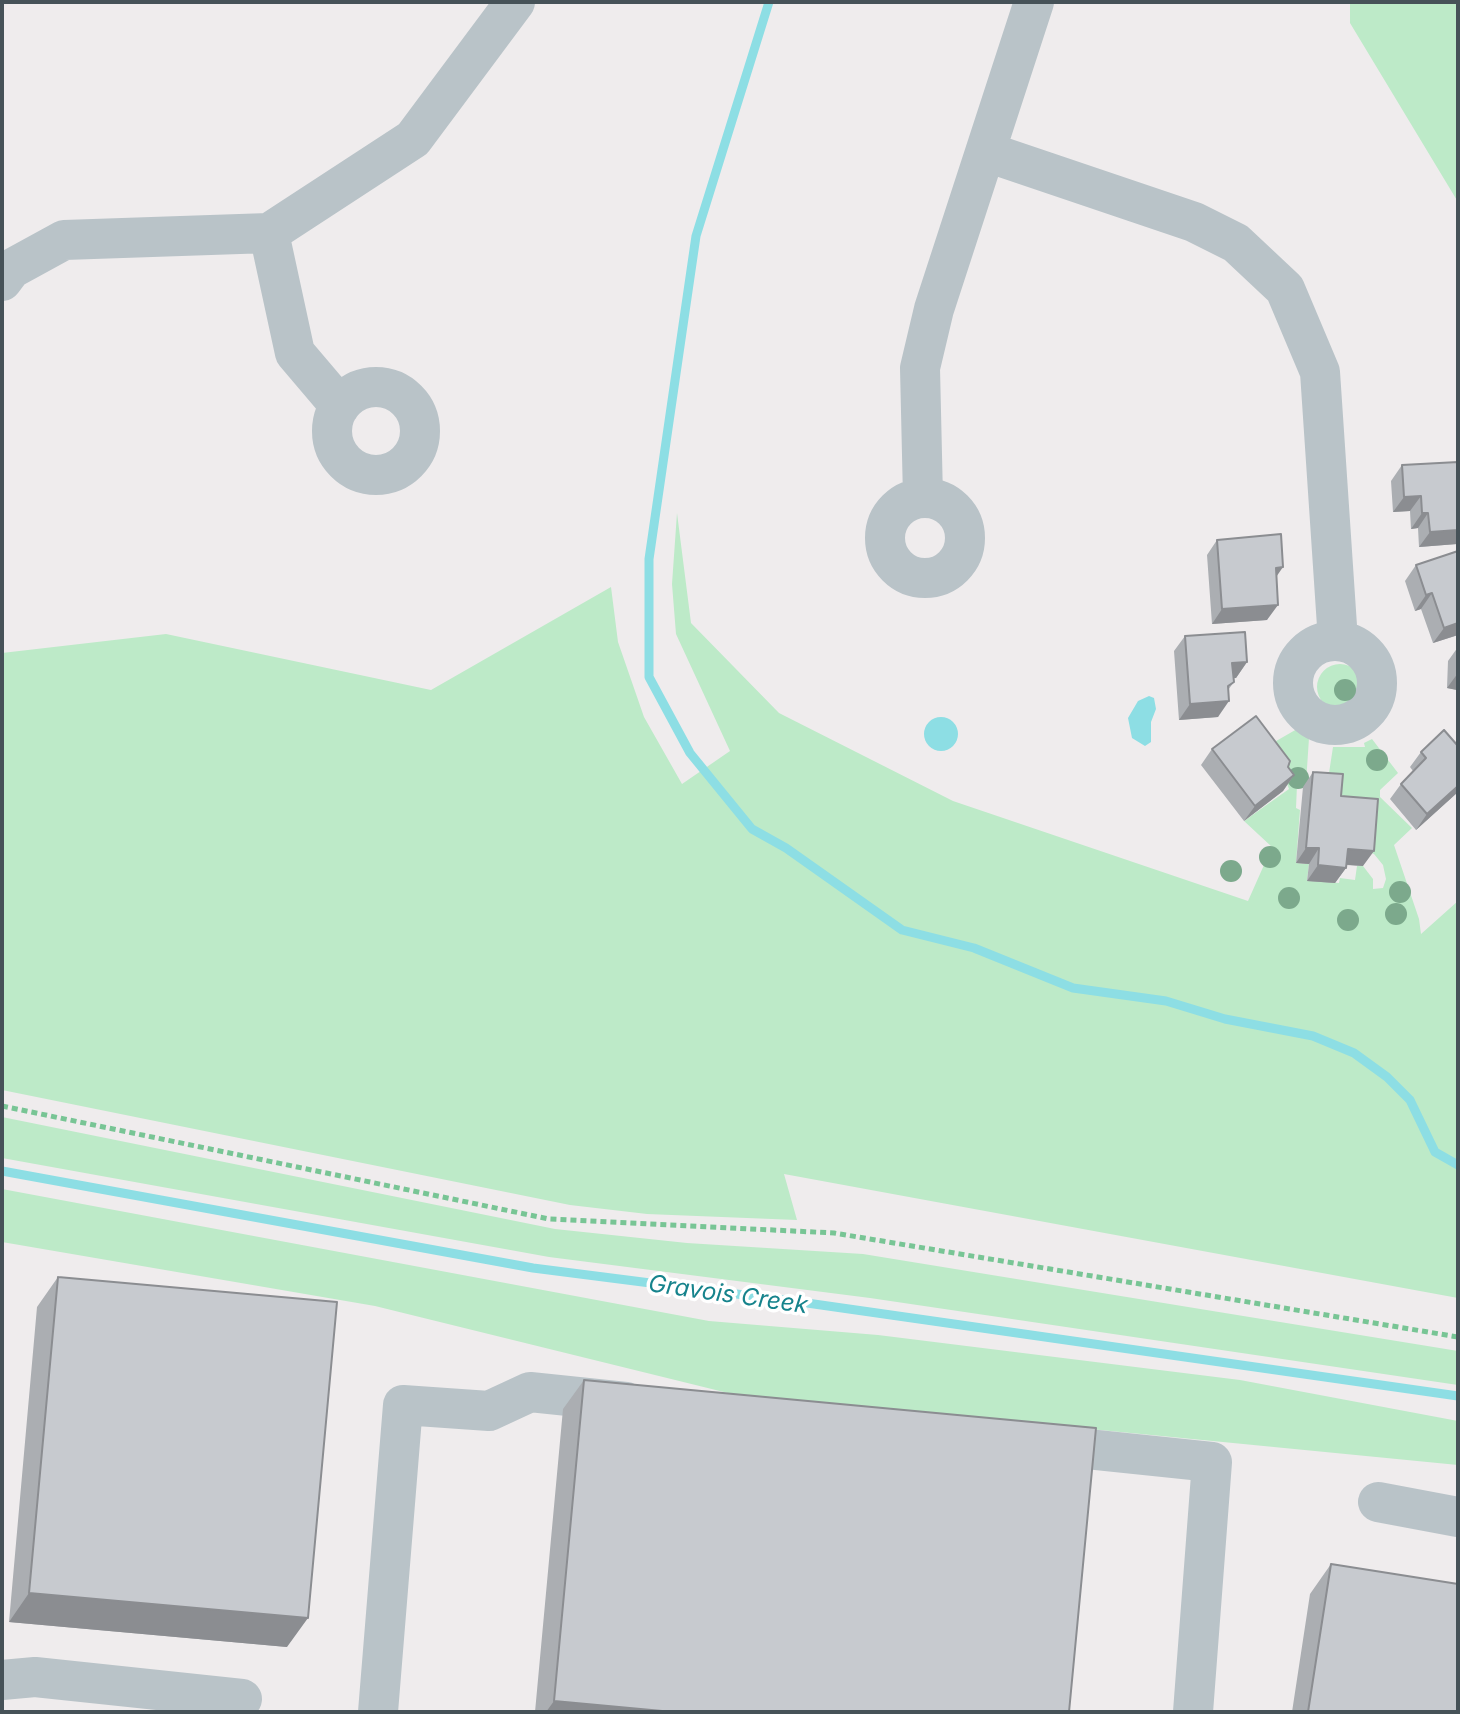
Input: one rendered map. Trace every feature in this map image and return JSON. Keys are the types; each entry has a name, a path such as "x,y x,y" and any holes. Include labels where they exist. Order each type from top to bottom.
{"street":[{"path":"2,281 11,269 64,240 269,233 413,139 515,2"},
{"path":"923,498 920,368 934,309 1034,2"},
{"path":"987,152 1194,222 1236,243 1285,289 1320,372 1338,641"},
{"path":"269,233 295,353 340,406"},
{"path":"378,1712 403,1405 489,1411 530,1392 657,1405"},
{"path":"1006,1441 1212,1462 1193,1712"},
{"path":"1378,1502 1458,1517"},
{"path":"2,1680 35,1677 242,1699"}],"path":[{"path":"2,1106 549,1219 834,1233 1458,1337"}],"green space":[{"path":"1350,2 1458,2 1458,202 1350,23"},
{"path":"677,513 691,623 779,713 953,801 1248,901 1272,847 1244,821 1289,789 1271,744 1297,729 1309,738 1306,783 1297,785 1296,808 1300,810 1296,863 1309,864 1307,880 1339,883 1340,878 1355,880 1357,866 1363,866 1373,879 1373,889 1383,888 1386,879 1383,865 1374,854 1364,850 1378,807 1346,800 1340,793 1339,783 1329,773 1333,747 1365,747 1364,743 1372,739 1398,773 1380,790 1380,797 1412,828 1394,845 1419,919 1421,934 1458,901 1458,1298 784,1174 797,1220 647,1214 570,1205 2,1090 2,653 166,634 431,690 611,587 618,642 644,717 682,784 730,751 676,634 672,584"},
{"path":"1340,664 1356,671 1363,687 1356,703 1340,710 1324,703 1317,687 1324,671"},
{"path":"2,1117 555,1229 687,1243 863,1254 1458,1351 1458,1385 870,1298 549,1257 2,1158"},
{"path":"2,1189 709,1321 878,1335 1240,1380 1458,1421 1458,1465 732,1394 375,1306 2,1242"}],"water":[{"path":"1149,696 1154,698 1156,709 1151,722 1151,742 1145,746 1132,738 1128,718 1138,701"},
{"path":"941,717 953,722 958,734 953,746 941,751 929,746 924,734 929,722"}],"building":[{"path":"1458,462 1458,530 1430,532 1428,513 1422,513 1421,496 1404,497 1402,465"},
{"path":"1281,534 1283,567 1276,568 1278,605 1222,609 1217,540"},
{"path":"1458,551 1458,623 1444,628 1432,593 1426,595 1416,565"},
{"path":"1245,632 1247,662 1232,663 1234,682 1228,686 1229,701 1190,704 1185,636"},
{"path":"1256,716 1290,761 1288,767 1294,775 1255,806 1212,749"},
{"path":"1444,730 1458,746 1458,786 1427,814 1401,784 1426,758 1421,752"},
{"path":"1313,772 1343,774 1341,796 1378,799 1374,851 1348,849 1346,868 1318,865 1319,848 1306,848"},
{"path":"58,1277 337,1302 308,1618 29,1593"},
{"path":"584,1380 1096,1428 1069,1712 673,1712 554,1701"},
{"path":"1331,1564 1458,1584 1458,1712 1308,1712"}],"waterway":[{"path":"769,2 696,236 649,559 649,677 690,753 752,829 786,848 902,930 974,948 1073,988 1166,1001 1225,1019 1313,1036 1354,1053 1387,1077 1410,1100 1435,1152 1458,1165"},
{"name":"Gravois Creek","path":"2,1171 533,1268 807,1303 1458,1396"}]}
